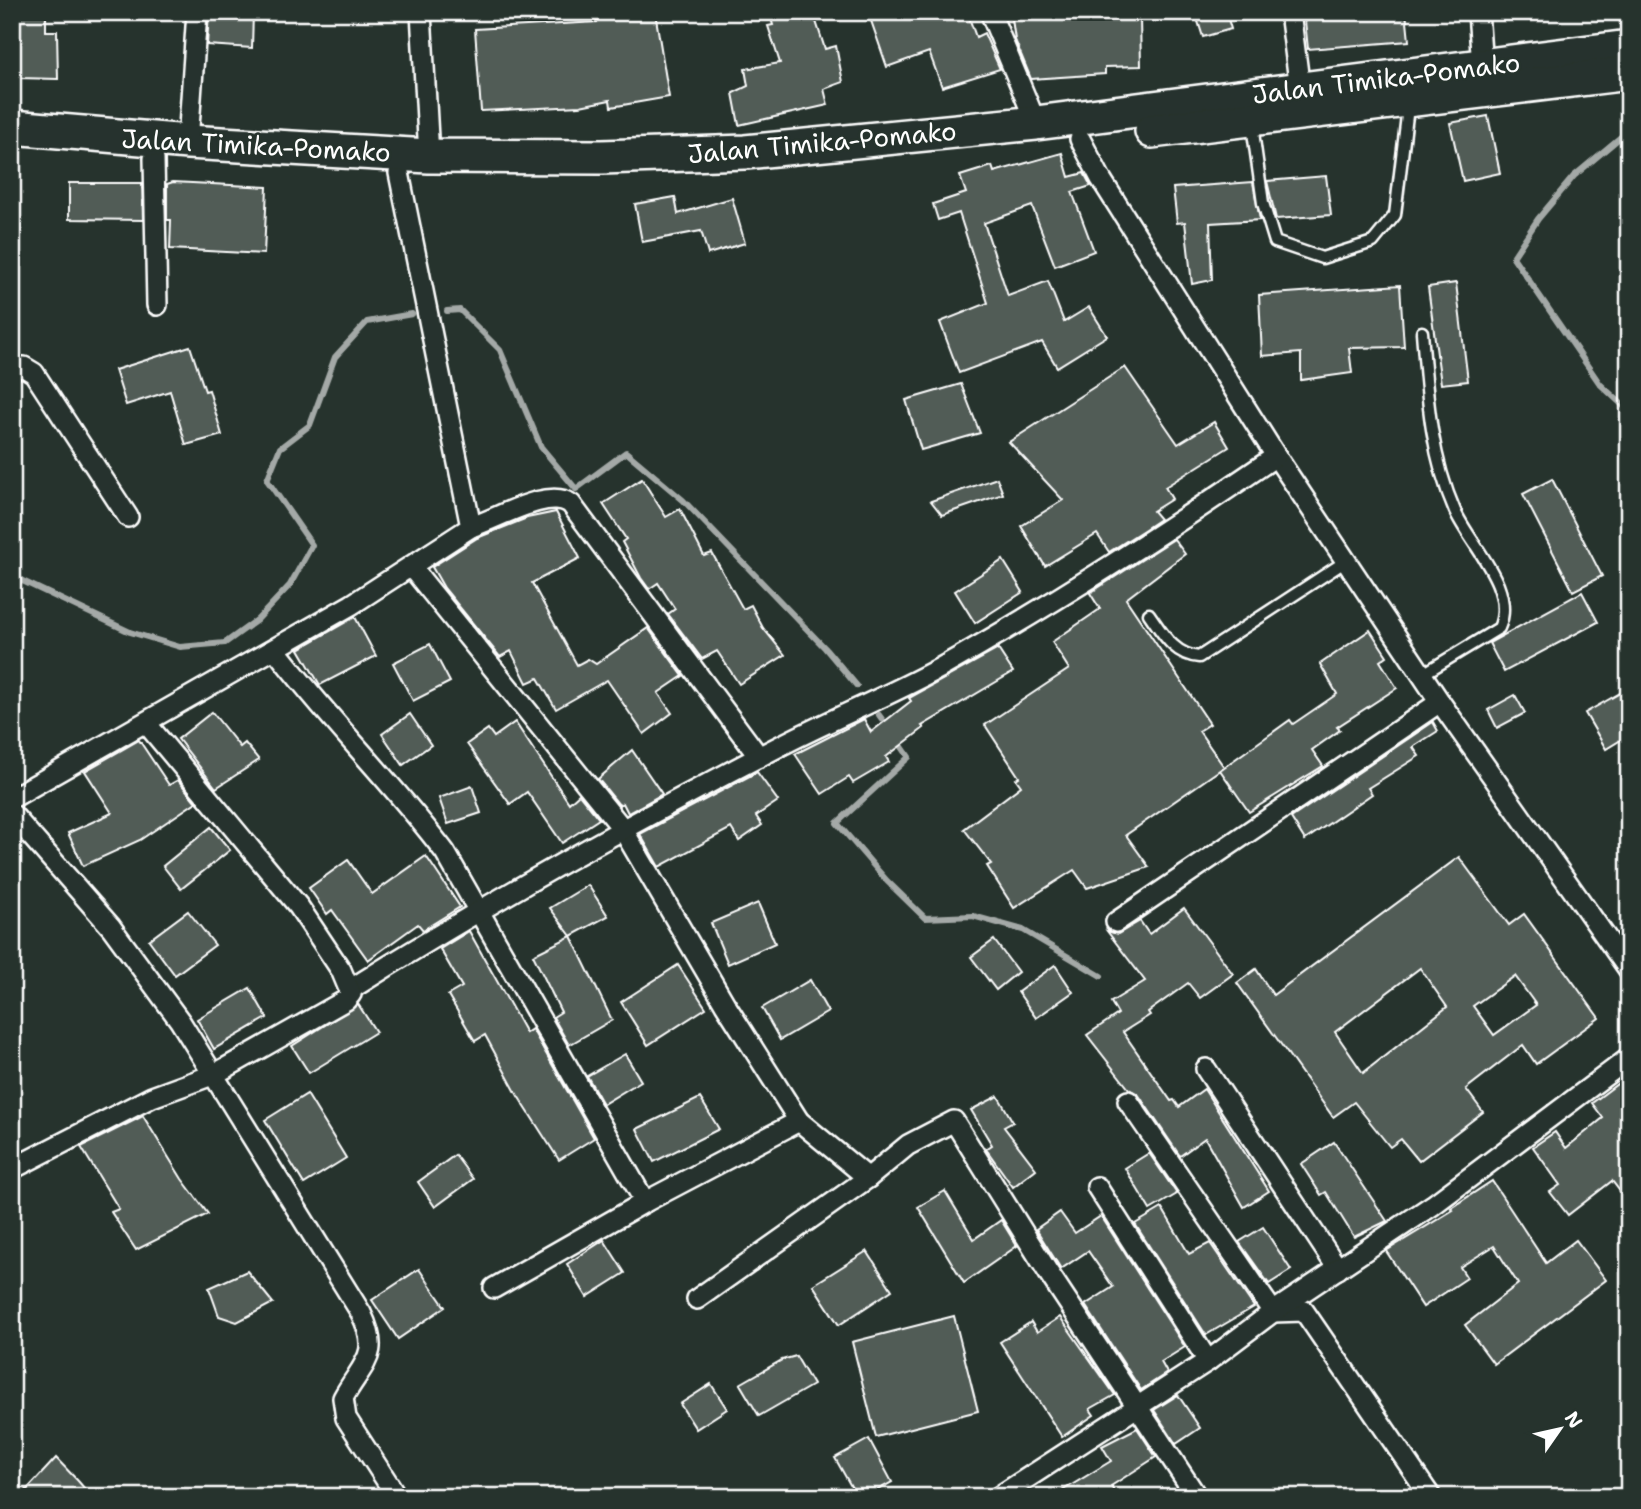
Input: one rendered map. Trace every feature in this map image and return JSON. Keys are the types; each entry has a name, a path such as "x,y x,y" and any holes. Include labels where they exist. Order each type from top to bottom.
{"highway":[{"name":"Jalan Timika-Pomako","path":"12,127 188,142 429,156 591,158 745,152 1035,123 1629,47"},
{"name":"Jalan Timika-Pomako","path":"12,149 272,169 555,177 743,173 1251,120 1629,72"}],"street":[{"path":"188,142 197,12"},
{"path":"421,12 429,156"},
{"path":"990,12 1035,123"},
{"path":"1290,12 1300,89"},
{"path":"1478,12 1482,66"},
{"path":"1080,139 1101,179 1276,456 1440,702 1629,970"},
{"path":"154,159 157,305"},
{"path":"399,173 471,527"},
{"path":"12,368 24,367 34,373 128,517"},
{"path":"12,1169 152,1097 215,1074 346,1000 351,989 479,909 622,828 938,669 1167,531 1276,456"},
{"path":"12,798 275,649 412,568 471,527 549,497 564,499 571,504 759,757"},
{"path":"412,568 622,828 725,1004 799,1121 868,1178"},
{"path":"275,649 309,693 419,818 445,852 645,1202"},
{"path":"1116,922 1440,702"},
{"path":"146,723 299,907 351,989"},
{"path":"12,814 111,927 215,1074 368,1329 371,1344 369,1359 346,1391 343,1405 346,1418 397,1497"},
{"path":"998,1497 1208,1361 1273,1312 1485,1168 1629,1058"},
{"path":"1206,1069 1338,1269"},
{"path":"1128,1101 1273,1312"},
{"path":"494,1288 645,1202 799,1121"},
{"path":"697,1299 868,1178 908,1145 954,1121 1136,1407 1197,1497"},
{"path":"1097,1187 1208,1361"},
{"path":"1273,1312 1304,1311 1431,1497"}],"lane":[{"path":"1251,120 1263,203 1275,242 1322,258 1373,242 1395,215 1408,99"},
{"path":"1422,332 1429,419 1437,459 1455,513 1495,580 1501,597 1503,619 1499,628 1423,674"},
{"path":"1149,614 1168,642 1185,656 1199,657 1346,561"}],"building":[{"path":"19,12 46,12 46,31 57,31 58,79 19,78"},
{"path":"209,12 253,12 252,48 207,45"},
{"path":"618,12 655,12 669,97 611,107 610,100 580,106 481,111 475,29 597,22 596,16"},
{"path":"769,12 813,12 825,49 836,46 843,82 824,89 828,105 739,125 733,93 748,86 745,69 780,63 768,26 773,25"},
{"path":"868,12 967,12 976,37 984,33 1000,69 942,87 929,52 887,67"},
{"path":"1011,12 1103,12 1103,18 1140,18 1141,66 1105,67 1105,74 1031,79 1015,40"},
{"path":"1195,12 1226,12 1231,29 1203,37"},
{"path":"1304,12 1406,12 1409,41 1308,49"},
{"path":"1488,116 1500,173 1463,181 1450,123"},
{"path":"1062,153 1069,177 1084,173 1091,186 1072,192 1094,251 1055,266 1032,206 984,223 1008,296 1048,281 1064,322 1089,307 1107,336 1057,367 1042,342 959,373 940,322 988,303 959,213 938,220 933,204 966,193 960,176 992,166 994,172"},
{"path":"1326,176 1331,215 1276,219 1267,181"},
{"path":"173,182 267,187 264,254 170,249 171,220 167,220 167,184"},
{"path":"1253,182 1260,220 1210,223 1212,280 1192,284 1185,222 1177,223 1173,188"},
{"path":"69,183 142,183 143,220 69,219"},
{"path":"675,197 678,214 732,198 745,243 708,254 701,231 642,242 635,204"},
{"path":"1456,283 1468,381 1441,384 1428,287"},
{"path":"1400,285 1404,347 1349,348 1352,373 1301,380 1301,353 1262,356 1259,295"},
{"path":"190,346 205,391 209,390 222,435 186,445 170,391 126,405 115,370"},
{"path":"1125,367 1178,444 1214,422 1229,447 1165,487 1172,499 1153,511 1160,519 1145,529 1109,552 1097,534 1045,566 1021,526 1063,500 1009,442"},
{"path":"961,384 980,433 921,450 906,400"},
{"path":"997,478 1003,494 942,515 931,501"},
{"path":"642,479 666,517 680,509 704,556 712,553 743,609 751,605 763,628 785,655 739,684 717,651 702,659 668,614 675,609 658,583 649,589 622,542 626,539 603,504"},
{"path":"1552,479 1602,576 1573,591 1523,494"},
{"path":"556,512 580,558 532,583 577,665 588,659 596,664 648,628 683,676 658,693 672,713 644,734 607,680 556,709 538,678 527,683 511,651 500,657 444,588 432,567 477,538 527,518"},
{"path":"1174,539 1185,554 1126,599 1210,724 1199,731 1224,767 1126,835 1149,867 1087,888 1074,870 1014,908 987,866 991,864 964,829 1021,786 1016,779 1019,777 985,725 1069,669 1052,642 1100,609 1090,593"},
{"path":"1003,560 1023,592 975,623 955,591"},
{"path":"1582,592 1598,622 1504,672 1489,643"},
{"path":"355,617 376,656 320,685 299,649"},
{"path":"1370,630 1387,656 1380,661 1397,688 1337,727 1340,730 1312,750 1323,766 1249,812 1220,770 1290,720 1293,724 1337,694 1320,664"},
{"path":"430,644 450,682 413,701 393,663"},
{"path":"998,649 1013,672 922,726 924,728 886,757 889,762 853,783 849,777 822,794 795,754 864,719 871,732 911,701 909,698"},
{"path":"1629,688 1629,735 1606,749 1585,713"},
{"path":"1515,695 1525,713 1497,728 1488,710"},
{"path":"212,712 240,747 245,743 259,760 216,788 178,739"},
{"path":"410,714 431,745 403,765 382,734"},
{"path":"515,722 569,803 579,794 599,819 562,843 527,792 510,804 467,744 488,729 494,737"},
{"path":"1433,722 1438,731 1413,747 1419,756 1368,788 1372,794 1305,840 1291,818"},
{"path":"139,740 169,785 178,780 196,802 140,840 83,866 68,833 112,813 85,771"},
{"path":"632,750 662,794 628,813 623,803 619,805 598,779"},
{"path":"757,772 778,801 756,816 762,825 739,841 731,828 659,867 640,834"},
{"path":"472,786 481,813 448,824 439,798"},
{"path":"211,827 230,850 181,889 163,866"},
{"path":"426,856 460,907 423,930 418,924 368,960 332,910 327,914 309,888 348,860 372,894"},
{"path":"1459,857 1509,925 1524,914 1599,1018 1536,1064 1523,1045 1466,1089 1483,1112 1419,1161 1401,1139 1390,1147 1354,1102 1333,1117 1237,983 1256,969 1273,995","holes":["1420,968 1447,1007 1363,1073 1335,1032","1515,976 1536,1005 1494,1035 1473,1006"]},
{"path":"588,885 608,916 571,936 550,908"},
{"path":"758,903 775,943 728,964 711,923"},
{"path":"1184,908 1233,974 1200,998 1188,983 1148,1012 1150,1015 1123,1032 1171,1101 1174,1100 1179,1107 1204,1089 1269,1191 1244,1207 1205,1138 1180,1156 1138,1094 1129,1089 1087,1035 1118,1014 1111,1002 1145,981 1107,931 1118,934 1140,921 1149,934"},
{"path":"188,911 215,945 175,975 149,940"},
{"path":"469,931 526,1033 532,1029 594,1138 559,1160 518,1096 485,1035 475,1041 448,995 462,987 440,949"},
{"path":"571,936 612,1020 569,1045 553,1017 561,1012 533,955"},
{"path":"994,940 1018,972 996,990 971,957"},
{"path":"678,965 706,1008 648,1045 621,1002"},
{"path":"1055,965 1073,992 1036,1018 1018,992"},
{"path":"810,980 828,1012 780,1040 762,1008"},
{"path":"250,988 267,1018 214,1049 197,1019"},
{"path":"358,1004 376,1032 309,1073 292,1046"},
{"path":"625,1054 641,1081 603,1104 587,1076"},
{"path":"1629,1075 1629,1203 1612,1181 1568,1215 1550,1192 1560,1185 1533,1147 1555,1132 1566,1148 1603,1118 1592,1103"},
{"path":"307,1094 346,1158 304,1184 265,1120"},
{"path":"998,1096 1013,1122 1004,1127 1036,1169 1013,1187 986,1149 992,1145 971,1110"},
{"path":"700,1098 719,1129 654,1162 637,1129"},
{"path":"143,1116 182,1179 208,1214 136,1250 111,1212 119,1209 81,1147"},
{"path":"1334,1142 1387,1221 1354,1237 1326,1192 1321,1195 1301,1164"},
{"path":"1149,1153 1177,1194 1150,1210 1125,1168"},
{"path":"455,1155 473,1179 435,1207 418,1182"},
{"path":"1492,1181 1546,1263 1576,1240 1606,1280 1494,1364 1465,1325 1518,1284 1494,1246 1460,1267 1467,1278 1423,1307 1386,1251 1453,1210 1451,1208"},
{"path":"945,1191 974,1239 1001,1220 1017,1246 964,1283 918,1207"},
{"path":"1162,1208 1189,1254 1210,1243 1254,1307 1206,1335 1135,1224"},
{"path":"1060,1212 1075,1233 1101,1216 1185,1347 1161,1362 1167,1373 1141,1390 1085,1305 1113,1287 1088,1251 1061,1269 1036,1229"},
{"path":"1263,1227 1291,1270 1269,1284 1239,1242"},
{"path":"604,1240 625,1273 587,1297 567,1264"},
{"path":"867,1251 892,1290 839,1325 813,1285"},
{"path":"419,1269 445,1307 398,1339 372,1300"},
{"path":"247,1271 273,1303 237,1322 219,1316 209,1288"},
{"path":"954,1316 978,1411 876,1437 852,1342"},
{"path":"1060,1317 1115,1395 1090,1409 1094,1415 1062,1437 1000,1342 1031,1322 1037,1332"},
{"path":"796,1356 813,1385 759,1416 740,1384 782,1360"},
{"path":"711,1384 727,1409 696,1429 680,1404"},
{"path":"1178,1395 1200,1428 1176,1444 1154,1410"},
{"path":"1137,1428 1156,1457 1111,1486 1117,1497 1052,1497 1111,1461 1102,1446"},
{"path":"869,1439 892,1482 865,1497 857,1497 835,1458"},
{"path":"56,1458 92,1497 20,1497"}],"waterway":[{"path":"1629,130 1574,176 1538,219 1513,257 1600,384 1629,411"},
{"path":"447,311 460,310 500,350 541,447 576,489 626,452 683,500 825,648 857,686"},
{"path":"12,576 130,632 180,647 225,643 257,620 290,585 312,545 267,480 280,448 310,425 335,357 367,322 412,314"},
{"path":"879,715 887,726"},
{"path":"898,741 909,757 837,823 887,881 925,918 973,916 1023,930 1101,976"}]}
